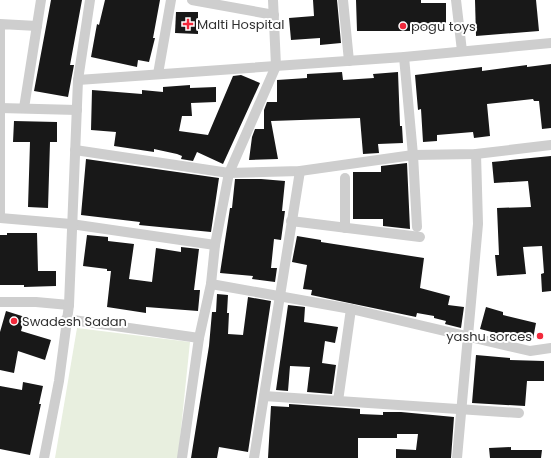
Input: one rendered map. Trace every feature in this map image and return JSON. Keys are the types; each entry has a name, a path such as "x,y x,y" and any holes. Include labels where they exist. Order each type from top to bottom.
{"street":[{"path":"24,108 41,0"},
{"path":"44,458 59,381 69,305 71,224 78,80 90,0"},
{"path":"158,74 171,0"},
{"path":"192,0 274,15"},
{"path":"182,458 199,338 211,284 215,245 229,174 276,66 273,0"},
{"path":"342,0 349,61"},
{"path":"456,0 462,51"},
{"path":"37,26 0,24 0,218 71,224 215,245"},
{"path":"78,80 404,57 551,43"},
{"path":"404,57 413,156 417,227"},
{"path":"0,108 77,110"},
{"path":"74,150 229,174 300,171 413,156 476,154 551,145"},
{"path":"457,458 478,224 476,154"},
{"path":"254,458 300,171"},
{"path":"345,178 345,228"},
{"path":"291,221 420,237"},
{"path":"211,284 351,310 530,352 551,348"},
{"path":"0,312 1,301 69,305"},
{"path":"338,401 351,310"},
{"path":"66,319 199,338"},
{"path":"264,396 519,413"}],"green space":[{"path":"77,328 190,342 178,458 55,458"}],"building":[{"path":"51,0 82,0 70,65 74,65 68,97 34,91"},
{"path":"105,0 160,0 153,38 155,38 149,62 138,60 137,67 91,57 97,24 99,25"},
{"path":"313,0 337,0 341,43 320,45 320,38 291,40 289,18 314,16"},
{"path":"356,0 421,0 421,3 446,3 446,31 357,31"},
{"path":"475,0 536,0 539,31 476,36"},
{"path":"176,12 198,12 198,34 175,33"},
{"path":"551,64 551,128 542,129 539,101 534,101 533,99 487,104 490,136 474,138 473,132 437,135 437,141 423,142 421,109 418,110 415,75 482,67 482,71 527,65 527,67"},
{"path":"342,72 343,80 374,78 373,74 398,72 400,126 402,126 403,143 378,144 379,153 363,154 360,118 271,121 278,159 249,160 252,137 255,129 264,129 264,110 267,102 277,102 277,80 307,78 307,74"},
{"path":"241,75 260,83 223,164 197,152 193,161 181,159 182,156 177,154 154,149 154,152 114,146 116,132 91,130 92,90 142,94 142,90 163,92 163,87 190,85 190,88 216,87 216,102 191,103 192,116 182,116 179,131 208,135 233,76"},
{"path":"14,121 57,122 57,142 50,142 48,208 28,207 30,142 13,142"},
{"path":"551,156 551,291 542,292 541,274 544,273 542,246 523,247 526,274 497,276 495,255 499,255 497,208 531,207 528,181 494,183 492,162"},
{"path":"86,159 219,178 211,232 139,225 140,222 81,215"},
{"path":"407,163 410,229 383,226 383,219 353,219 353,172 381,172 381,166"},
{"path":"235,179 285,181 282,211 285,211 281,240 274,239 271,268 277,268 275,282 252,279 253,276 220,273 230,208 232,208"},
{"path":"7,233 37,233 38,271 56,271 56,286 24,287 24,285 0,285 0,235 7,235"},
{"path":"87,235 108,237 108,241 134,244 129,279 152,282 156,248 181,252 181,247 199,249 194,290 200,290 198,311 146,307 146,313 107,307 111,271 107,271 107,269 83,266"},
{"path":"297,236 321,240 321,242 424,258 420,288 450,296 448,305 464,307 461,328 445,324 446,321 434,318 434,316 417,313 416,317 311,295 312,290 303,289 307,265 292,262"},
{"path":"217,294 228,295 228,334 243,335 248,297 271,301 248,452 219,447 217,458 191,458 209,346 212,312 216,312"},
{"path":"288,305 305,307 304,322 338,327 335,343 325,341 322,363 336,365 332,394 307,392 310,367 290,366 288,391 276,390"},
{"path":"486,307 503,312 503,315 536,323 533,339 516,335 515,338 480,329"},
{"path":"6,311 25,317 21,331 51,340 45,360 18,351 14,373 0,370 0,332"},
{"path":"476,355 510,358 510,360 544,361 544,381 527,381 525,406 472,403"},
{"path":"23,382 43,386 39,404 41,404 30,455 0,449 0,386 22,390"},
{"path":"289,404 360,409 360,414 383,415 383,412 401,412 454,417 451,458 396,458 396,449 416,450 418,434 397,434 397,438 358,438 358,458 268,458 271,406 289,407"},
{"path":"511,447 511,450 542,450 541,458 490,458 489,448"}],"place":[{"name":"Malti Hospital","path":"188,24"},
{"name":"pogu toys","path":"403,26"},
{"name":"Swadesh Sadan","path":"14,321"},
{"name":"yashu sorces","path":"540,336"}]}
